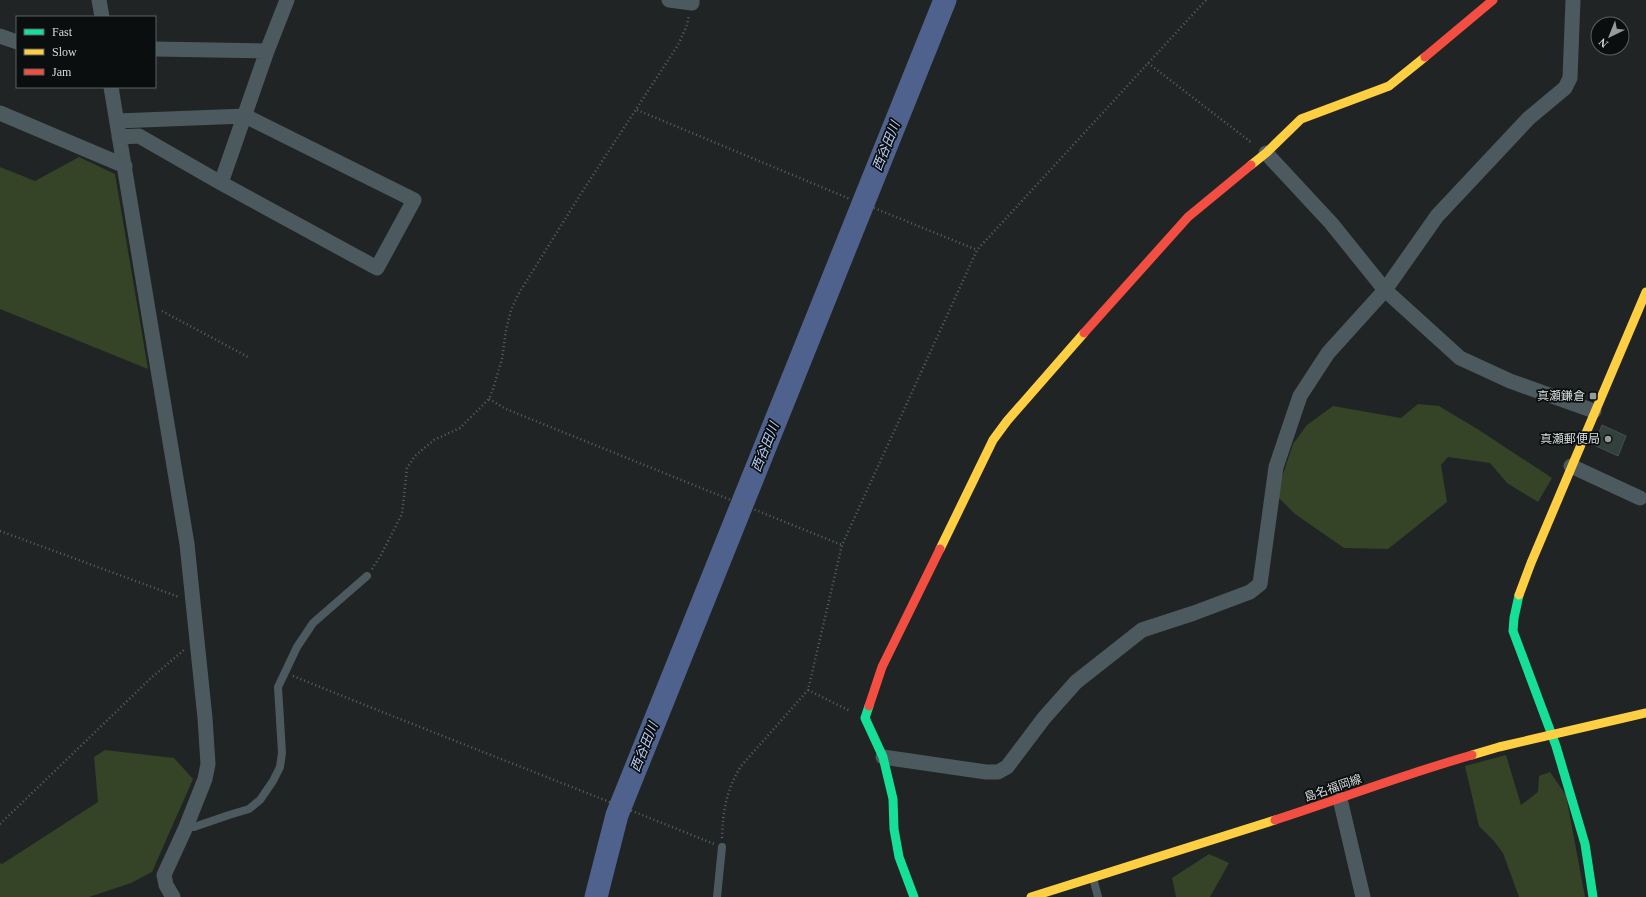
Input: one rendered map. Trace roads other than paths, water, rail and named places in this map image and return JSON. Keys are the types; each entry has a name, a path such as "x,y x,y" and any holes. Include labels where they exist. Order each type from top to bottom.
{"street":[{"path":"99,0 102,16"},
{"path":"221,183 267,51 287,0"},
{"path":"669,0 692,2"},
{"path":"914,897 899,857 894,829 893,799 883,757 865,718 882,667 993,440 1007,421 1188,217 1266,153 1301,119 1389,86 1493,0"},
{"path":"883,757 986,772 998,772 1007,767 1044,718 1076,682 1142,630 1194,613 1250,592 1260,584 1276,467 1300,396 1328,353 1385,290 1437,216 1529,118 1565,88 1570,78 1573,0"},
{"path":"0,36 16,42"},
{"path":"156,49 267,51"},
{"path":"111,88 187,544 205,718 208,764 205,779 186,827 164,875 166,885 173,897"},
{"path":"0,113 125,166"},
{"path":"117,122 245,116 414,200 378,268 221,183 140,136 120,137"},
{"path":"1266,153 1331,223 1385,290 1460,358 1510,381 1594,411"},
{"path":"1593,897 1585,844 1551,735 1513,631 1513,619 1518,598 1529,569 1594,411 1646,292"},
{"path":"1571,466 1640,498"},
{"name":"島名福岡線","path":"1031,897 1340,799 1436,765 1499,747 1646,713"},
{"path":"1340,799 1363,897"}],"lane":[{"path":"186,827 194,827 249,810 260,800 273,781 280,767 282,753 278,687 296,647 313,622 367,576"},
{"path":"717,897 722,847"},
{"path":"1093,878 1098,897"}],"waterway":[{"name":"西谷田川","path":"596,897 617,815 945,0"}],"place":[{"name":"真瀬鎌倉","path":"1593,396"},
{"name":"真瀬郵便局","path":"1608,439"}]}
